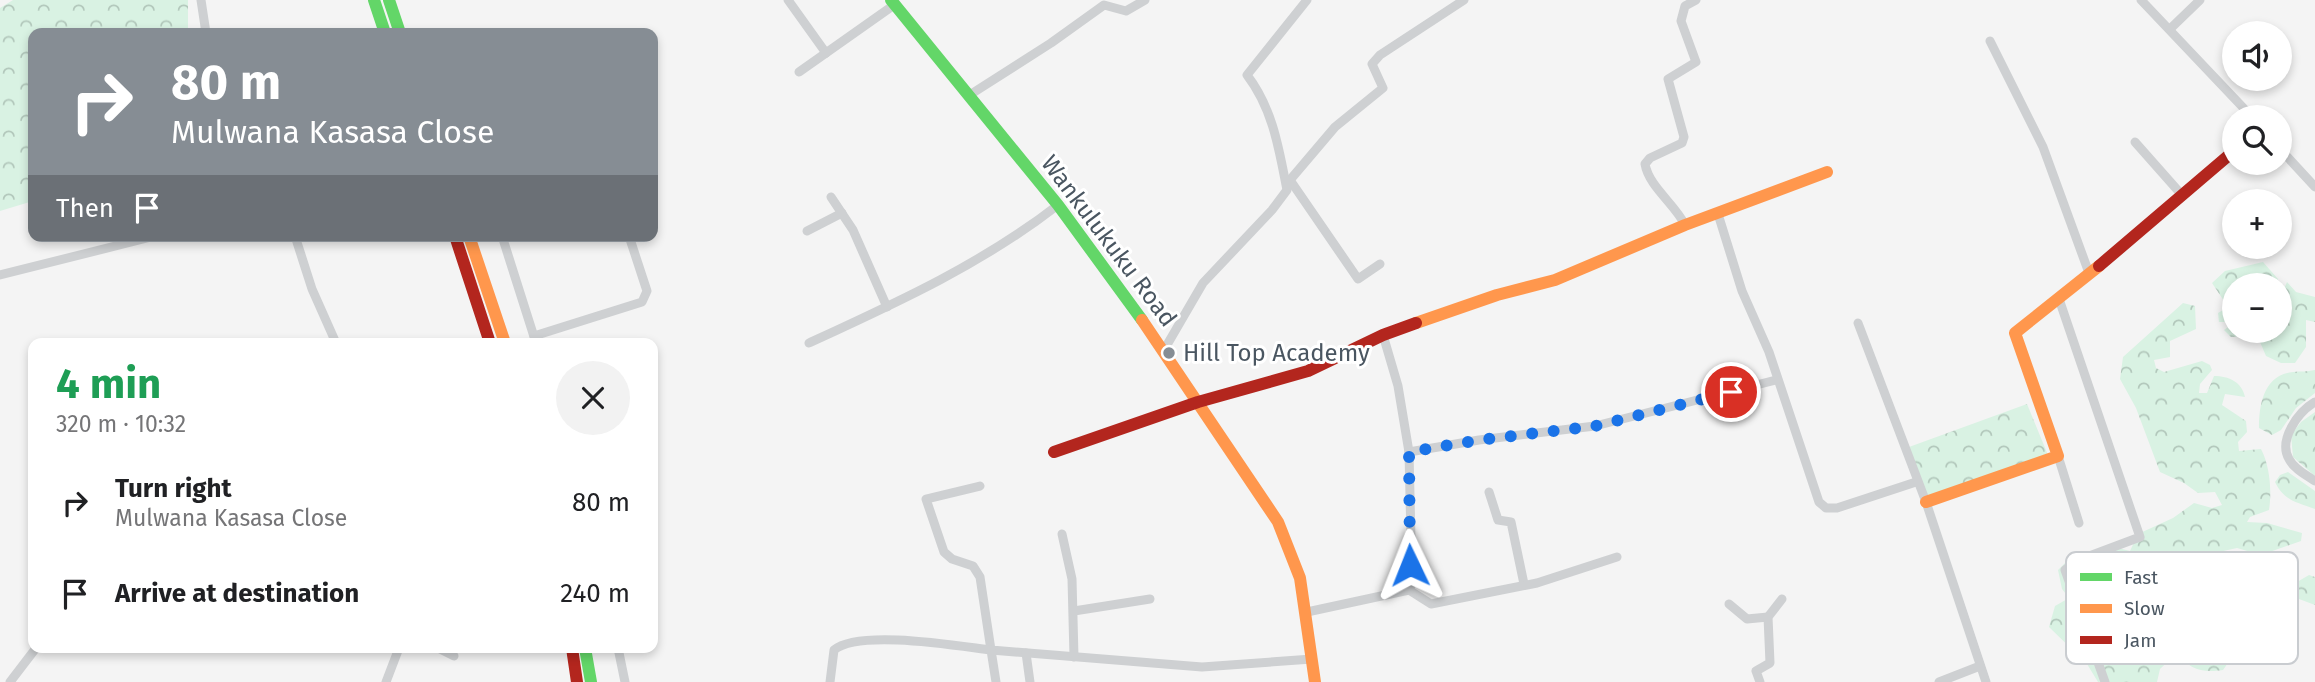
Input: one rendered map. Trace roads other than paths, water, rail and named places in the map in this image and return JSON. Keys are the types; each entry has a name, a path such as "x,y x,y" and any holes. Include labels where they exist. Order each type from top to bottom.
{"main road":[{"path":"374,0 384,28"},
{"path":"389,0 398,28"},
{"name":"Wankulukuku Road","path":"893,2 1058,205 1164,350 1278,522 1296,565 1307,612 1315,682"},
{"path":"1926,502 2058,456 2015,332 2059,299 2222,161"},
{"path":"1054,452 1136,426 1198,402 1308,371 1383,335 1497,295 1555,280 1685,225 1827,172"},
{"path":"457,242 488,338"},
{"path":"472,242 503,338"},
{"path":"573,653 578,682"},
{"path":"586,653 591,682"}],"street":[{"path":"201,0 205,28"},
{"path":"788,0 826,53"},
{"path":"968,96 1051,43 1104,5 1126,11 1145,0"},
{"path":"1306,0 1247,75 1261,94 1276,134 1288,185 1358,279 1380,264"},
{"path":"1164,350 1203,283 1272,210 1288,185 1335,127 1383,88 1373,64 1380,55 1464,0"},
{"path":"1685,225 1674,205 1654,183 1645,164 1650,158 1682,143 1684,137 1668,79 1696,62 1681,21 1685,6 1696,0"},
{"path":"2141,0 2241,105"},
{"path":"2170,29 2200,0"},
{"path":"799,72 893,2"},
{"path":"1990,41 2043,147 2089,273"},
{"path":"2135,142 2181,194"},
{"path":"2292,162 2315,187"},
{"path":"831,197 842,213 887,307"},
{"path":"809,343 973,263 1018,236 1058,205"},
{"path":"807,231 842,213"},
{"path":"1718,214 1742,291 1769,352 1813,491 1826,508 1837,508 1916,482"},
{"path":"0,275 131,242"},
{"path":"297,242 312,289 334,338"},
{"path":"504,242 535,338"},
{"path":"538,338 642,302 647,291 630,242"},
{"path":"2059,299 2140,537 2100,552"},
{"path":"1858,323 1916,482 1926,502 1986,682"},
{"path":"1383,335 1398,386 1409,452 1409,548 1412,583 1409,590"},
{"path":"1409,452 1479,440 1595,426 1776,380"},
{"path":"2315,402 2296,422 2287,436 2285,447 2294,467 2315,481"},
{"path":"2058,456 2079,523"},
{"path":"980,486 926,499 944,552 952,559 973,566 980,577 996,682"},
{"path":"1489,492 1498,520 1510,520 1524,584"},
{"path":"1062,534 1072,579 1074,657"},
{"path":"1307,612 1409,590 1431,604 1524,584 1616,557"},
{"path":"1074,611 1150,599"},
{"path":"1760,682 1756,671 1770,663 1768,617 1782,599"},
{"path":"1729,604 1747,619 1768,617"},
{"path":"830,682 834,650 852,642 922,641 991,650 1202,667 1312,659"},
{"path":"10,682 32,653"},
{"path":"386,682 398,653"},
{"path":"448,653 454,656"},
{"path":"619,653 625,682"},
{"path":"1026,653 1030,682"},
{"path":"2099,664 2105,682"},
{"path":"1939,682 1980,666"}],"place":[{"name":"Hill Top Academy","path":"1169,353"}]}
